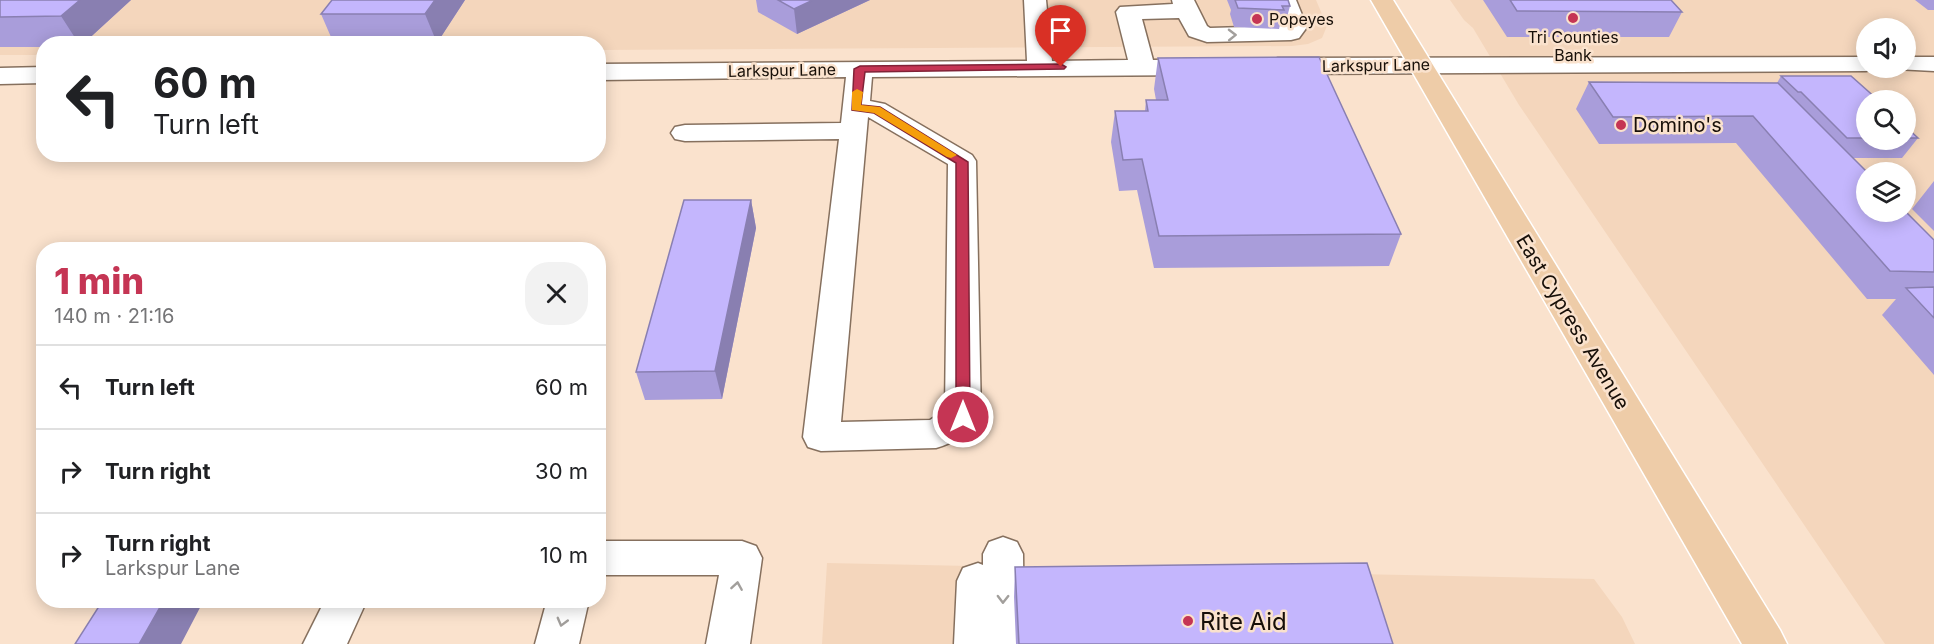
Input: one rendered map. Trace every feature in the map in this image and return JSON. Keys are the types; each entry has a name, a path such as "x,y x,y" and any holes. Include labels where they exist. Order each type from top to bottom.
{"main road":[{"name":"East Cypress Avenue","path":"1382,0 1760,640"}],"street":[{"path":"1035,0 1040,67"},
{"path":"1142,67 1127,6 1185,5 1197,31 1207,35 1291,33 1296,27 1285,0"},
{"name":"Larkspur Lane","path":"1260,66 1856,64"},
{"path":"1916,64 1934,64"},
{"name":"Larkspur Lane","path":"606,72 1225,66"},
{"path":"685,133 855,119 876,110 962,162 963,417 936,434 821,437 855,119 860,69"},
{"path":"0,76 36,75"},
{"path":"606,558 742,558 728,644"},
{"path":"976,644 991,568 1002,644"},
{"path":"325,644 342,608"},
{"path":"556,644 566,608"}],"shaded area":[{"path":"28,0 1316,0 1327,26 1322,38 1308,44 1292,46 606,50 606,36 36,36 36,55 0,55 0,23"},
{"path":"1450,0 1934,0 1934,644 1885,644 1519,105 1473,28 1464,20"},
{"path":"827,563 1594,579 1622,617 1635,644 822,644"}],"building":[{"path":"0,0 80,0 61,16 0,17"},
{"path":"332,0 435,0 425,14 321,14"},
{"path":"778,0 813,0 794,9"},
{"path":"1235,0 1288,0 1290,6 1282,6 1284,10 1238,8"},
{"path":"1510,0 1671,0 1682,12 1517,11"},
{"path":"1319,57 1401,234 1159,236 1142,159 1123,160 1115,111 1148,111 1146,100 1168,100 1158,58"},
{"path":"1781,76 1851,76 1867,90 1856,90 1856,138 1847,138 1801,92 1798,92"},
{"path":"1589,82 1778,83 1857,162 1856,222 1916,222 1934,240 1934,272 1890,271 1753,116 1613,117"},
{"path":"684,200 751,200 715,371 636,372"},
{"path":"1934,287 1934,318 1906,288"},
{"path":"1367,563 1393,644 1019,644 1015,567"},
{"path":"98,608 159,608 139,644 75,644"}],"slow traffic":[{"path":"857,92 856,107 876,110 951,155"}],"place":[{"name":"Tri Counties Bank","path":"1573,18"},
{"name":"Popeyes","path":"1257,19"},
{"name":"Domino's","path":"1621,125"},
{"name":"Rite Aid","path":"1188,621"}],"route":[{"path":"963,417 962,162 876,110 856,107 860,69 1061,67"}]}
